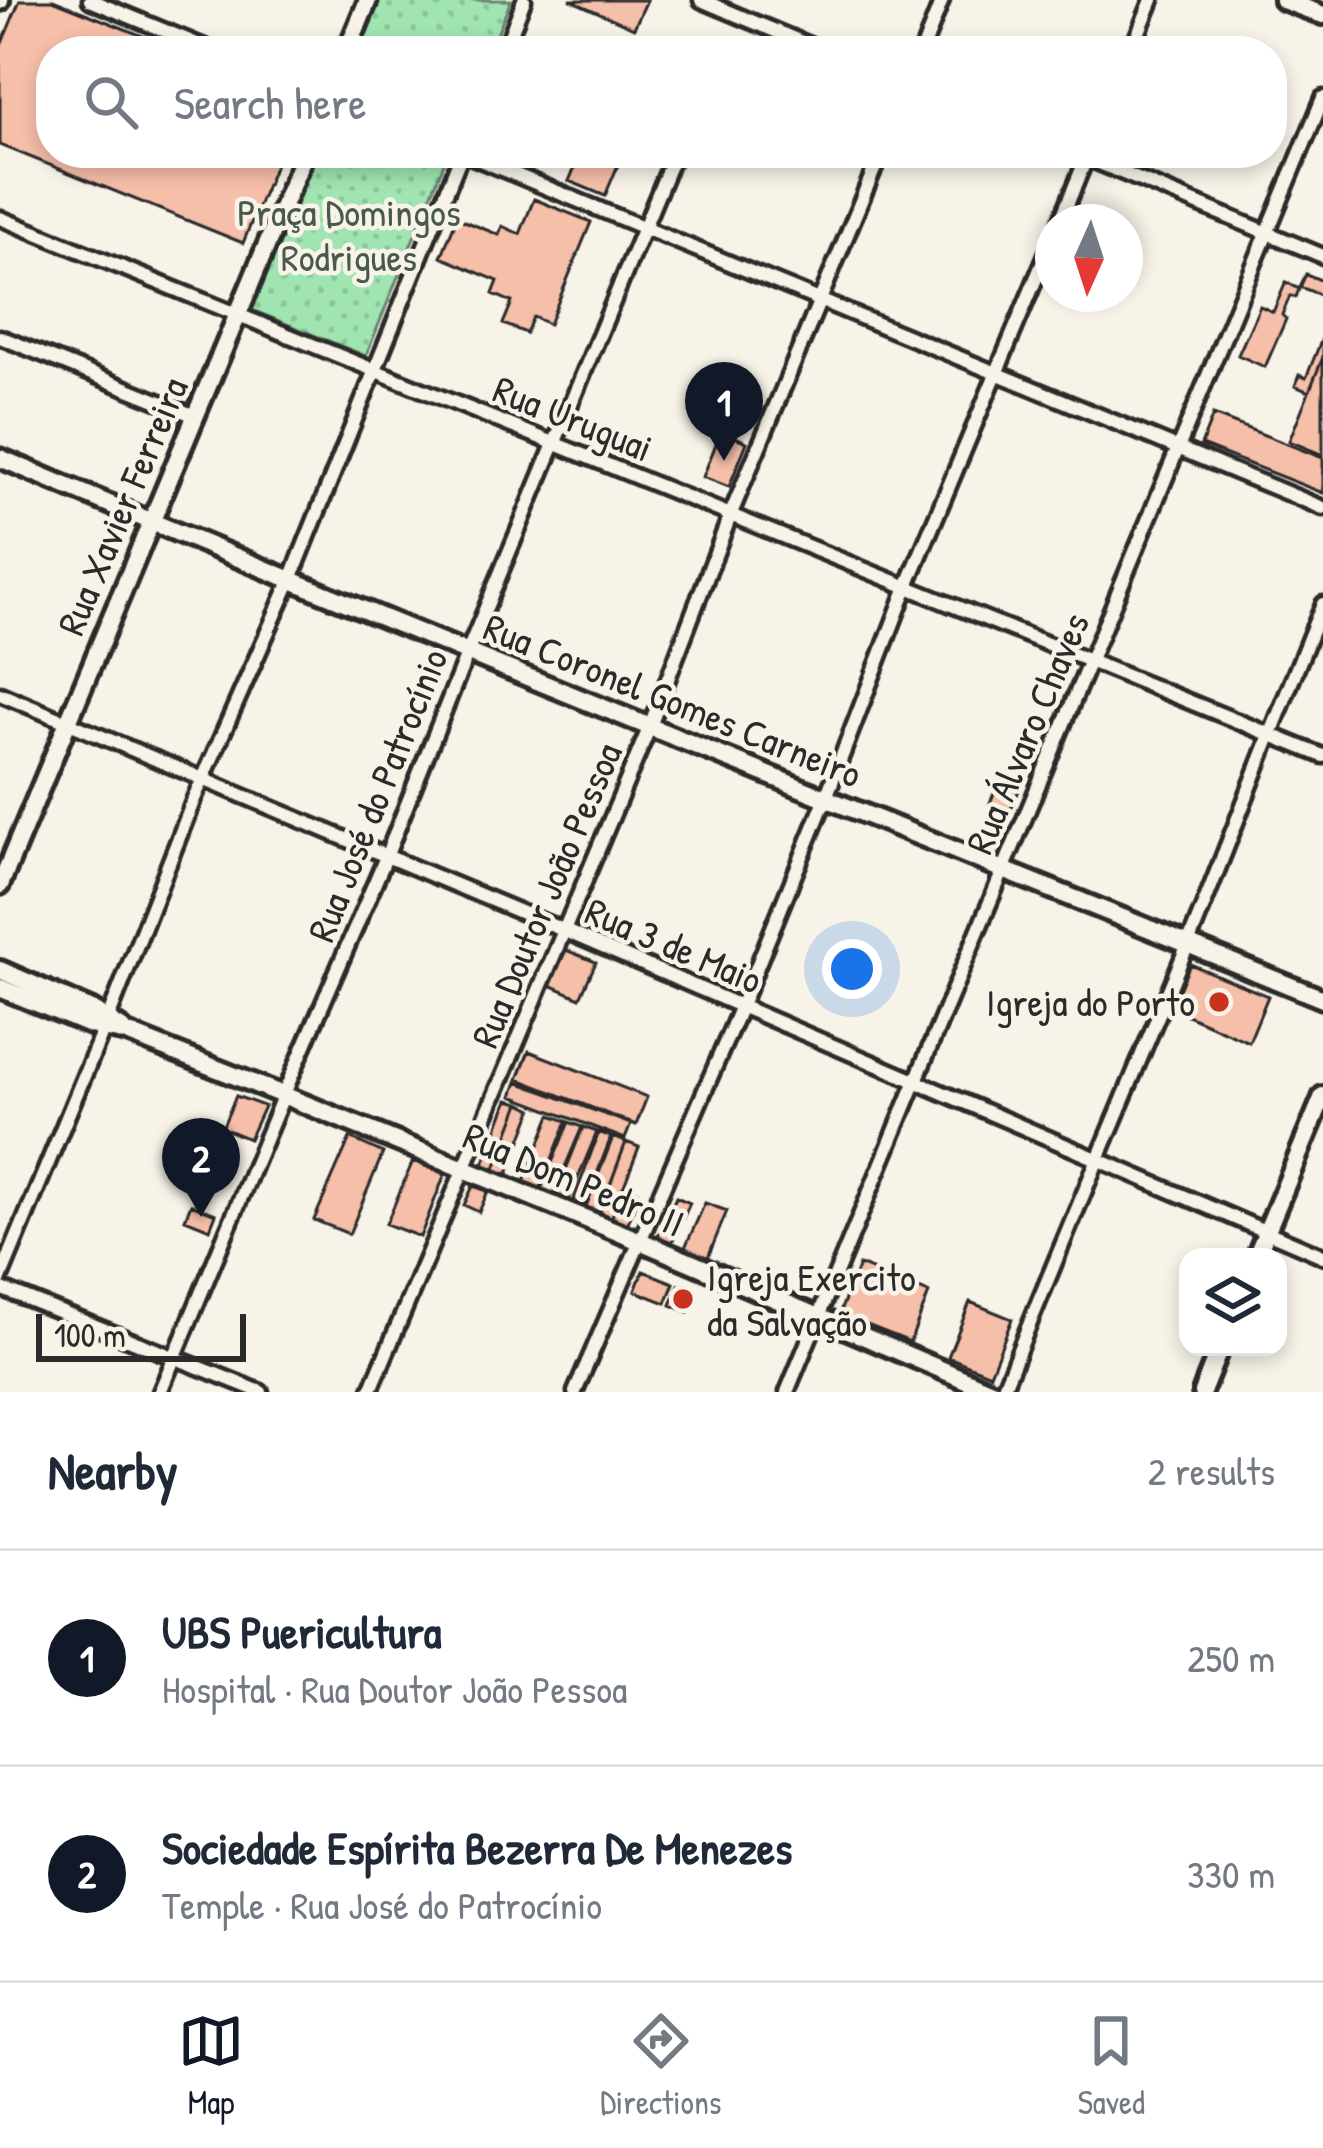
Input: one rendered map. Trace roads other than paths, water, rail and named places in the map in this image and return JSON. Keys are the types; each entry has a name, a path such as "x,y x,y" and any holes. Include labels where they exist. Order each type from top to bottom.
{"street":[{"path":"90,0 178,36"},
{"path":"353,36 368,0"},
{"path":"510,36 524,0"},
{"path":"700,0 734,7 793,36"},
{"path":"928,36 942,0"},
{"path":"1137,36 1152,0"},
{"path":"1283,0 1323,15"},
{"name":"Rua Álvaro Chaves","path":"787,1392 1323,98"},
{"name":"Rua Xavier Ferreira","path":"0,885 298,168"},
{"path":"261,1392 0,1283 457,168"},
{"path":"499,168 1323,508"},
{"name":"Rua José do Patrocínio","path":"160,1392 669,168"},
{"name":"Rua Doutor João Pessoa","path":"370,1392 650,726 730,516 875,168"},
{"path":"1066,204 1078,168"},
{"path":"1116,168 1323,256"},
{"name":"Rua Uruguai","path":"0,218 1323,756"},
{"path":"575,1392 741,1006 908,584 1035,281"},
{"path":"0,337 195,416"},
{"name":"Rua Coronel Gomes Carneiro","path":"0,458 825,800 1323,999"},
{"path":"998,1392 1188,944 1323,604"},
{"name":"Rua 3 de Maio","path":"0,694 1323,1256"},
{"name":"Rua Dom Pedro II","path":"0,970 105,1024"},
{"name":"Rua Dom Pedro II","path":"0,988 283,1095 998,1392"},
{"path":"1260,1248 1323,1096"},
{"path":"1202,1392 1216,1356"}],"place":[{"name":"UBS Puericultura","path":"724,461"},
{"name":"Igreja do Porto","path":"1219,1002"},
{"name":"Sociedade Espírita Bezerra De Menezes","path":"201,1217"},
{"name":"Igreja Exercito da Salvação","path":"683,1299"}],"park label":[{"name":"Praça Domingos Rodrigues","path":"349,234"}]}
